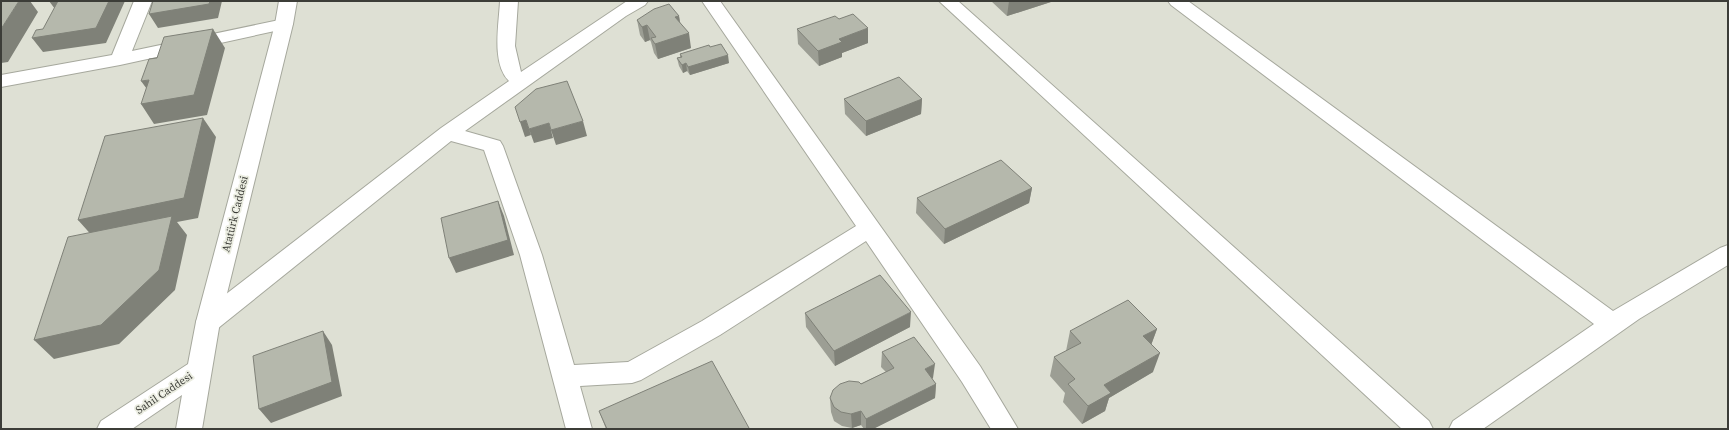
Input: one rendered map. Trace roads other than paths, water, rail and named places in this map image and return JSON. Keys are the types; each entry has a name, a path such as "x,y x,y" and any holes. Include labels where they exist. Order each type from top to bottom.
{"street":[{"path":"120,59 143,1"},
{"name":"Atatürk Caddesi","path":"189,429 208,322 284,24 288,1"},
{"path":"509,1 506,46 512,74 520,82"},
{"path":"208,322 448,133 620,12 639,1"},
{"path":"711,1 971,374 1005,429"},
{"path":"948,1 1420,429"},
{"path":"1177,1 1612,324"},
{"path":"1,81 120,59 284,24"},
{"path":"448,133 493,146 531,255 579,429"},
{"path":"564,376 632,372 711,328 870,228"},
{"path":"1462,429 1612,324 1728,254"},
{"name":"Sahil Caddesi","path":"110,429 199,370"}]}
